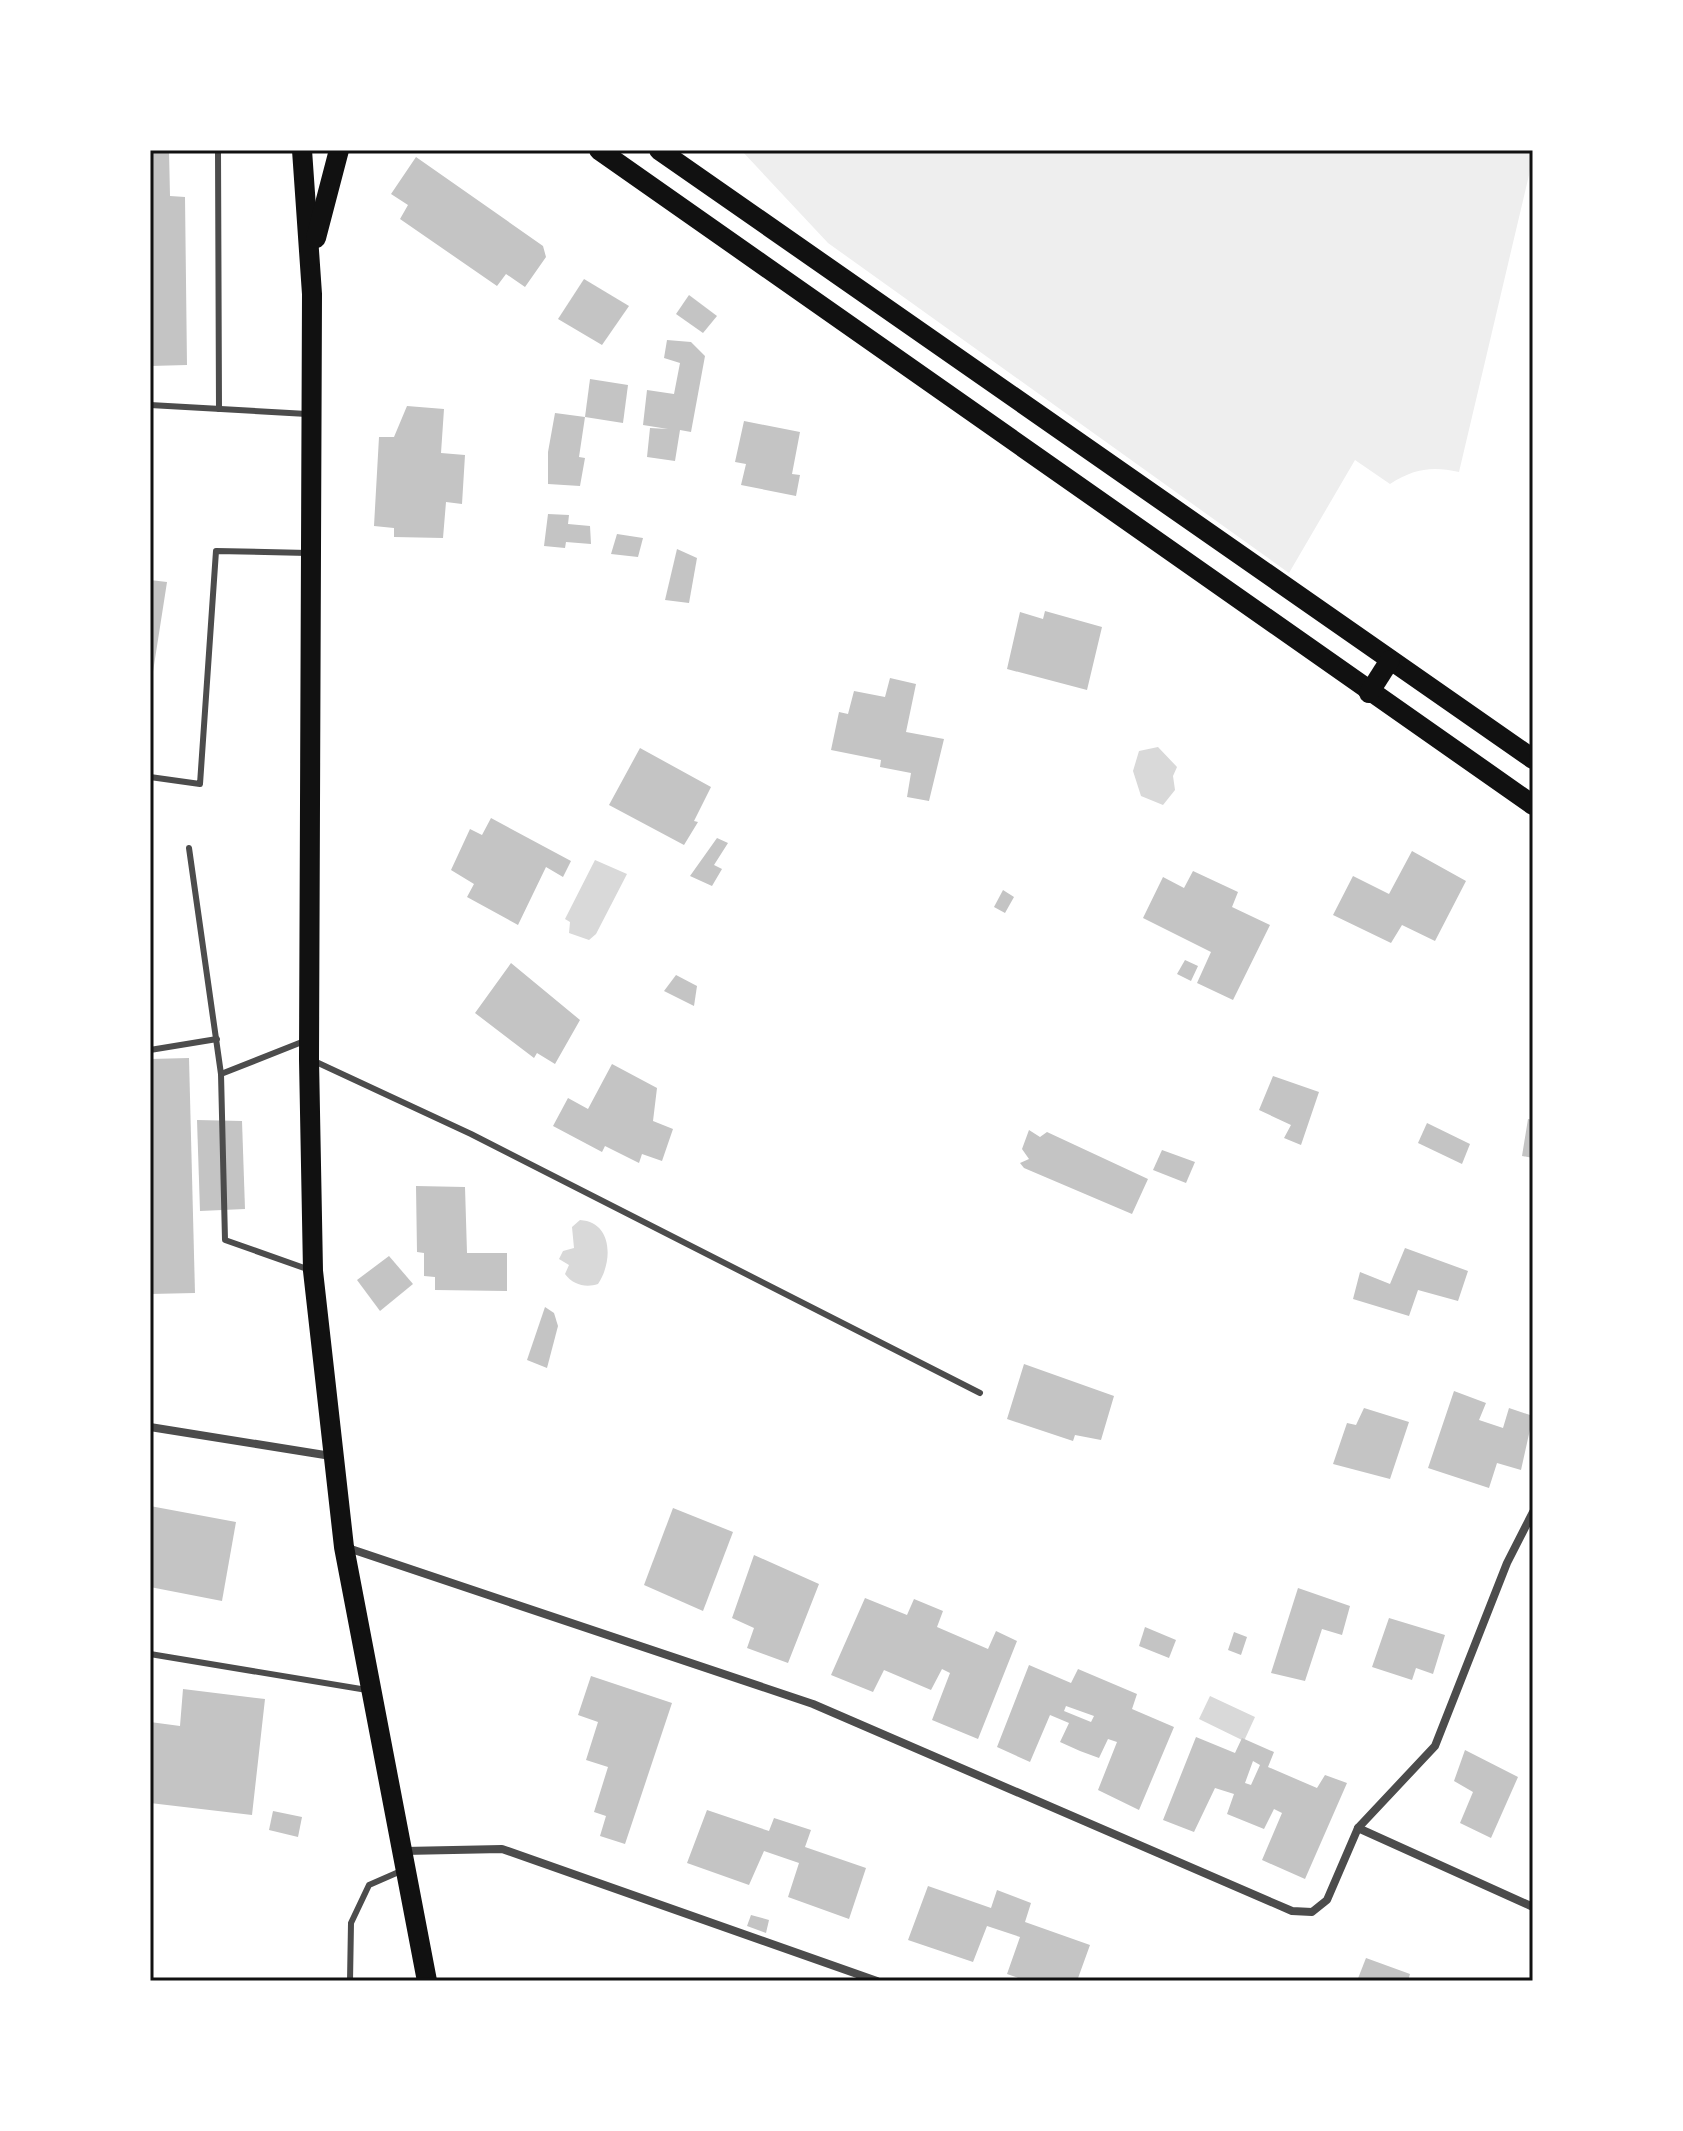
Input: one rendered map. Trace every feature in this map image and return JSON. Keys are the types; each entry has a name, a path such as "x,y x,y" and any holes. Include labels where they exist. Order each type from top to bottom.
{"main road":[{"path":"302,150 311,257 310,1049 313,1271 331,1456 344,1547 427,1981"},
{"path":"311,257 339,150"},
{"path":"599,150 1369,693 1533,805"},
{"path":"659,150 1533,759"},
{"path":"1369,693 1390,660"}],"street":[{"path":"150,1427 331,1456"},
{"path":"344,1547 813,1704 1292,1911 1312,1912 1327,1900 1358,1828 1435,1746 1507,1563 1533,1512"},
{"path":"1358,1828 1533,1907"},
{"path":"402,1860 502,1849 877,1981"}],"lane":[{"path":"218,150 219,409"},
{"path":"150,405 310,414"},
{"path":"150,777 200,784 216,551 311,553"},
{"path":"189,848 221,1074 225,1240 313,1271"},
{"path":"150,1050 217,1039"},
{"path":"221,1074 310,1049 980,1393"},
{"path":"150,1654 371,1691"},
{"path":"350,1981 351,1923 369,1885 402,1860"}],"shaded area":[{"path":"741,150 1533,150 1533,158 1459,472 1423,470 1390,484 1355,460 1289,573 828,243"},
{"path":"1158,747 1177,767 1173,776 1175,790 1163,805 1141,796 1133,771 1139,751"},
{"path":"595,860 627,874 596,934 589,940 569,933 570,922 565,919"},
{"path":"580,1220 591,1222 599,1228 607,1244 606,1265 598,1284 580,1285 572,1281 565,1274 569,1265 559,1259 563,1251 574,1248 572,1227"},
{"path":"1210,1696 1255,1717 1244,1741 1199,1719"}],"building":[{"path":"150,150 169,150 170,196 185,197 187,365 150,366"},
{"path":"416,157 543,246 546,257 525,287 506,274 497,286 400,219 408,205 391,194"},
{"path":"584,279 629,306 602,345 558,319"},
{"path":"689,295 717,316 703,333 676,314"},
{"path":"667,340 691,342 705,356 691,432 680,430 675,461 647,457 650,428 668,429 643,425 647,390 674,394 680,363 664,358"},
{"path":"590,379 628,385 623,423 585,417"},
{"path":"407,406 444,409 441,453 465,455 462,504 446,502 443,538 394,537 394,528 374,526 379,437 394,437"},
{"path":"555,413 585,417 579,457 585,458 580,486 548,484 548,452"},
{"path":"744,421 800,432 792,474 800,475 796,496 741,485 746,464 735,462"},
{"path":"548,514 569,515 568,524 590,526 591,544 566,542 565,548 544,546"},
{"path":"617,534 643,538 638,557 611,554"},
{"path":"677,549 697,558 689,603 665,600"},
{"path":"150,580 167,582 152,678 150,678"},
{"path":"1045,611 1102,627 1087,690 1007,669 1020,612 1043,619"},
{"path":"890,678 916,684 906,732 944,739 929,801 907,797 911,773 880,767 881,760 831,750 839,712 848,714 854,691 885,697"},
{"path":"640,748 711,787 694,821 698,822 684,845 609,805"},
{"path":"491,818 571,861 563,877 546,867 518,925 467,897 474,884 451,870 470,829 482,835"},
{"path":"717,838 728,843 714,865 722,869 712,886 690,876"},
{"path":"1412,851 1466,881 1435,941 1402,925 1391,943 1333,915 1353,876 1389,894"},
{"path":"1193,871 1238,892 1232,907 1270,925 1233,1000 1197,983 1211,952 1143,918 1163,877 1184,888"},
{"path":"1003,890 1014,897 1005,913 994,907"},
{"path":"1185,960 1198,966 1191,981 1177,974"},
{"path":"511,963 580,1020 555,1064 537,1053 534,1058 475,1013"},
{"path":"676,975 697,986 694,1006 664,991"},
{"path":"189,1058 195,1293 150,1294 150,1059"},
{"path":"612,1064 657,1088 653,1121 673,1129 662,1161 642,1154 639,1163 605,1146 602,1152 553,1126 568,1098 588,1109"},
{"path":"1273,1076 1319,1092 1301,1145 1284,1138 1291,1125 1259,1110"},
{"path":"1528,1119 1533,1120 1533,1158 1522,1156"},
{"path":"197,1120 242,1121 245,1209 200,1211"},
{"path":"1427,1123 1470,1144 1462,1164 1418,1143"},
{"path":"1029,1130 1040,1137 1047,1132 1148,1179 1132,1214 1024,1168 1020,1163 1029,1159 1022,1149"},
{"path":"1162,1150 1195,1162 1186,1183 1153,1170"},
{"path":"416,1186 465,1187 467,1253 507,1253 507,1291 435,1290 435,1277 424,1276 424,1253 417,1252"},
{"path":"1405,1248 1468,1271 1458,1301 1418,1290 1409,1316 1353,1299 1360,1272 1390,1284"},
{"path":"389,1256 413,1284 380,1311 357,1280"},
{"path":"545,1307 554,1313 558,1326 547,1368 527,1360"},
{"path":"1024,1364 1114,1396 1101,1440 1075,1435 1073,1441 1007,1419"},
{"path":"1454,1391 1486,1403 1479,1420 1503,1428 1509,1408 1533,1416 1521,1470 1497,1463 1489,1488 1428,1468"},
{"path":"1364,1408 1409,1422 1390,1479 1333,1464 1347,1423 1356,1425"},
{"path":"150,1506 236,1522 222,1601 150,1587"},
{"path":"673,1508 733,1532 703,1611 644,1585"},
{"path":"754,1555 819,1584 788,1663 747,1648 754,1628 732,1618"},
{"path":"1298,1588 1350,1606 1342,1635 1322,1629 1305,1681 1271,1673"},
{"path":"865,1598 907,1615 914,1599 943,1611 937,1627 988,1649 996,1631 1017,1641 978,1739 932,1720 950,1673 942,1669 931,1690 884,1670 873,1692 831,1675"},
{"path":"1389,1618 1445,1635 1433,1674 1416,1668 1412,1680 1372,1667"},
{"path":"1145,1627 1176,1640 1169,1658 1139,1646"},
{"path":"1234,1632 1247,1637 1241,1655 1228,1650"},
{"path":"1029,1665 1071,1683 1078,1669 1137,1694 1132,1709 1174,1727 1139,1810 1098,1790 1117,1742 1108,1739 1099,1758 1080,1751 1060,1742 1069,1723 1050,1715 1030,1762 997,1747","holes":["1066,1706 1094,1716 1091,1722 1064,1711"]},
{"path":"591,1676 672,1703 625,1844 600,1836 606,1816 594,1812 608,1767 586,1760 598,1722 578,1715"},
{"path":"183,1689 265,1699 252,1815 150,1803 150,1722 180,1726"},
{"path":"1196,1737 1235,1753 1242,1738 1274,1752 1268,1767 1317,1788 1325,1775 1347,1783 1305,1879 1262,1860 1282,1813 1274,1809 1264,1829 1227,1814 1234,1794 1215,1788 1194,1832 1163,1820","holes":["1253,1761 1260,1765 1251,1785 1245,1783"]},
{"path":"1465,1750 1518,1777 1491,1838 1460,1823 1473,1792 1454,1781"},
{"path":"707,1810 769,1831 774,1818 811,1830 805,1847 866,1868 849,1919 788,1897 799,1863 764,1851 749,1885 687,1863"},
{"path":"273,1811 302,1817 298,1837 269,1830"},
{"path":"928,1886 991,1908 997,1890 1031,1903 1025,1922 1090,1945 1077,1981 1027,1981 1007,1974 1020,1937 987,1926 973,1962 908,1940"},
{"path":"751,1915 769,1920 766,1933 747,1926"},
{"path":"1366,1958 1410,1974 1408,1981 1357,1981"}]}
